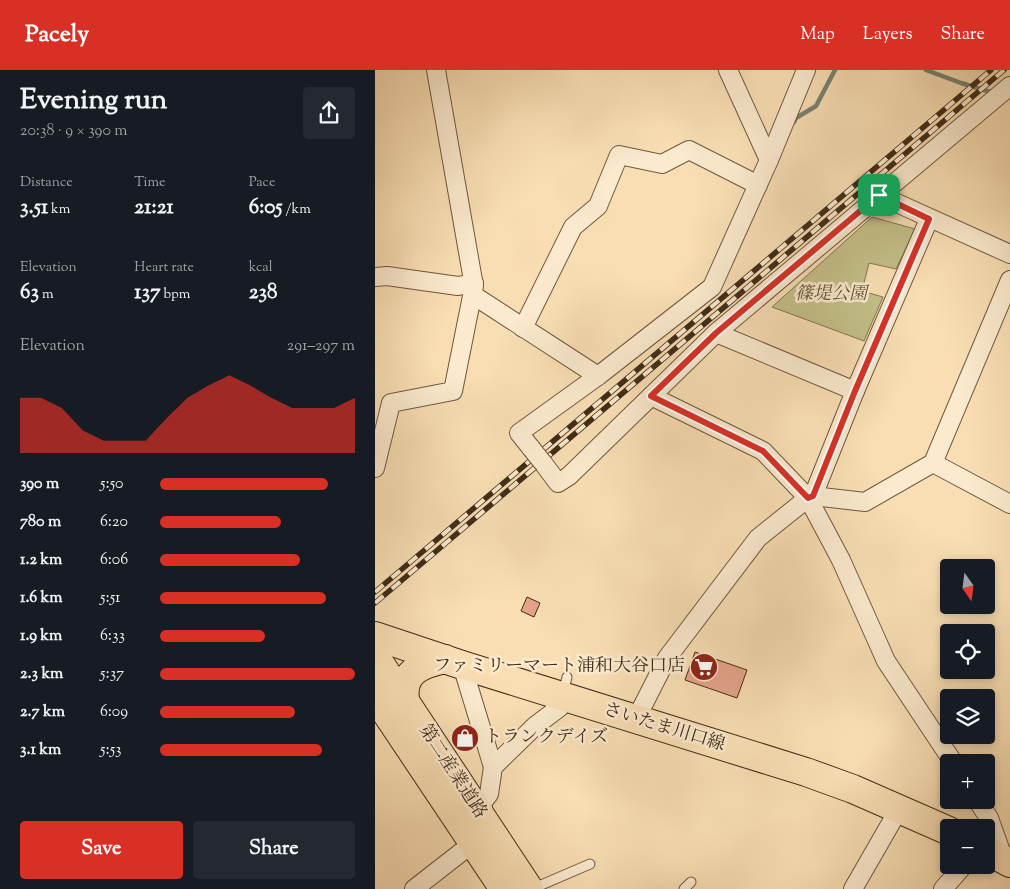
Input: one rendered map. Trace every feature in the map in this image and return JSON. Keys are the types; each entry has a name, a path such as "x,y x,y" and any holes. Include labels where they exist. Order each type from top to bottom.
{"main road":[{"name":"さいたま川口線","path":"375,636 453,662 565,687 636,719 806,772 899,808 940,827"},
{"name":"第二産業道路","path":"375,656 405,700 421,744"},
{"path":"405,700 404,685 407,678 415,670 423,665 453,662"},
{"name":"第二産業道路","path":"375,696 421,744 479,833 504,889"},
{"name":"第二産業道路","path":"479,833 530,889"}],"street":[{"path":"375,468 391,403 453,391 473,289 439,70"},
{"path":"728,70 770,158"},
{"path":"806,70 770,158 712,287 598,376 519,433 558,483 569,476 716,333 1009,86"},
{"path":"523,328 573,227 598,206 619,154 662,164 689,150 758,185"},
{"path":"879,195 1010,254"},
{"path":"636,719 667,658 758,538 810,497 929,219"},
{"path":"375,278 387,276 473,289 523,328 598,376"},
{"path":"810,497 865,502 933,463 1010,280"},
{"path":"716,333 855,391"},
{"path":"651,396 763,451 810,497 841,560 886,661 948,754"},
{"path":"933,463 1010,504"},
{"path":"414,889 479,833 482,803 489,794 493,767 453,662"},
{"path":"493,767 535,726 560,707 565,687"},
{"path":"853,889 899,808"},
{"path":"983,809 989,818 1000,858"},
{"path":"943,889 956,874"}],"lane":[{"path":"530,889 590,864"},
{"path":"684,889 691,882"}],"green space":[{"name":"篠堤公園","path":"872,217 915,229 896,269 869,263 862,291 883,297 864,341 772,307"}],"building":[{"path":"527,597 540,603 534,617 521,611"},
{"path":"695,652 747,670 737,698 685,680"}],"waterway":[{"path":"794,122 796,118 816,106 835,70"},
{"path":"926,70 994,93"}],"railway":[{"path":"375,592 991,70"},
{"path":"375,603 1004,70"}],"place":[{"name":"ファミリーマート浦和大谷口店","path":"704,667"},
{"name":"トランクデイズ","path":"465,738"}],"route":[{"path":"879,195 929,219 855,391 813,496 808,498 763,451 651,396 716,333 879,195"}]}
